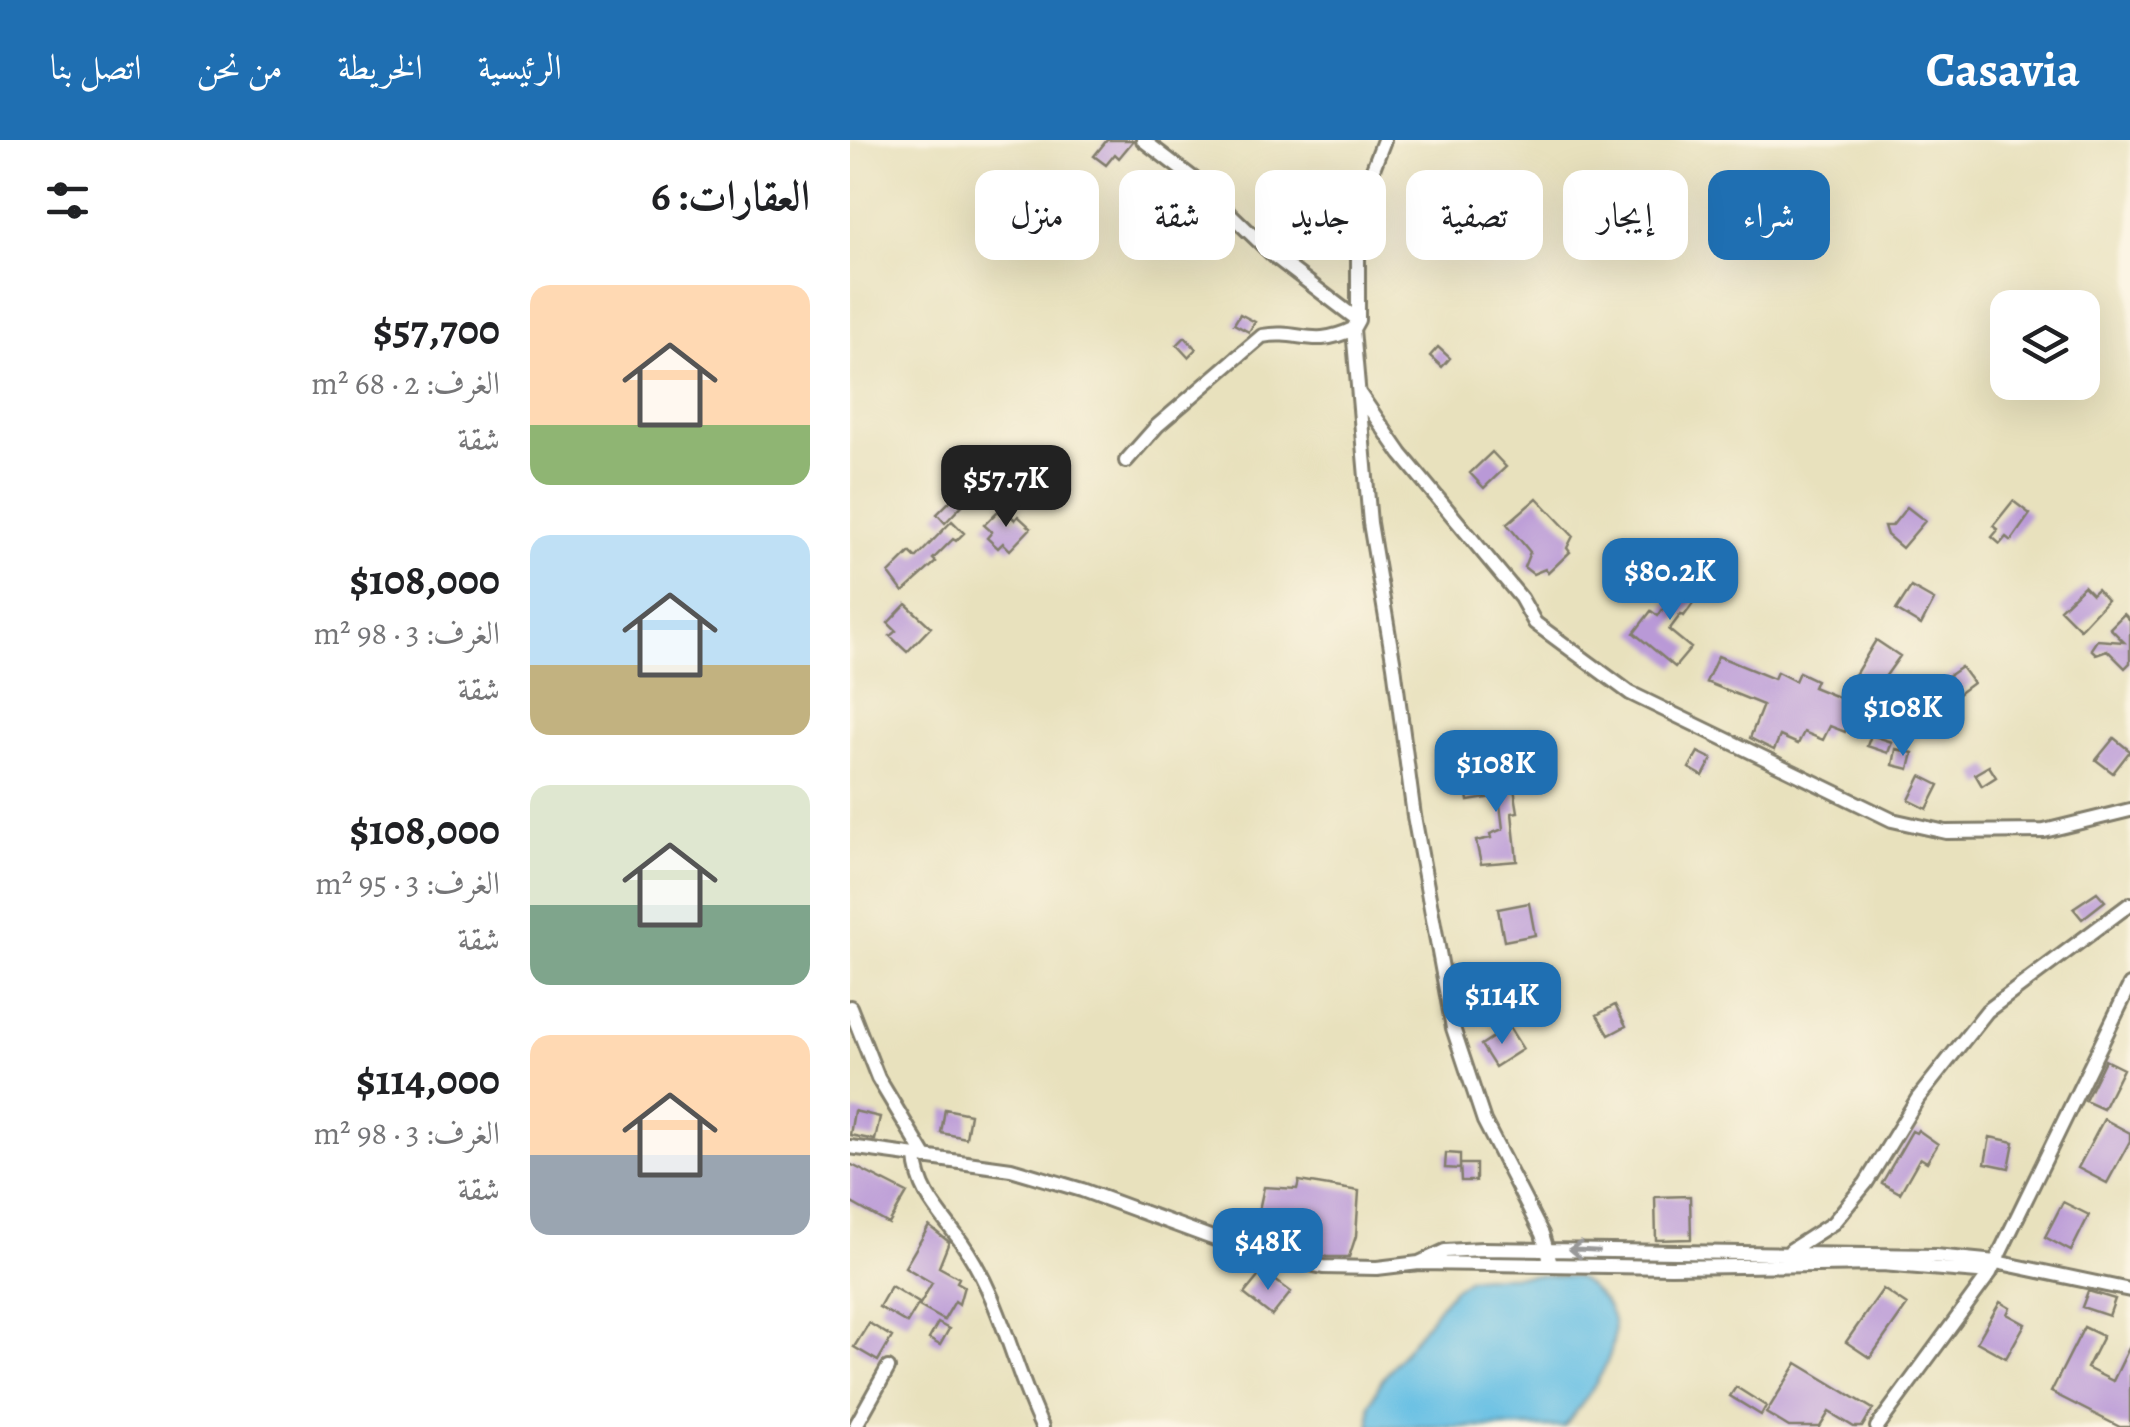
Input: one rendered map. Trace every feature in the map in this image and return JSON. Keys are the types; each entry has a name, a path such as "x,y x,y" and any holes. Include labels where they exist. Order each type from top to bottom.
{"street":[{"path":"1142,140 1194,179 1274,256 1356,324"},
{"path":"1384,140 1358,219 1357,391 1367,508 1394,666 1405,763 1454,1028 1484,1120 1550,1256"},
{"path":"1126,461 1157,426 1262,336 1332,339 1356,324"},
{"path":"1357,391 1401,454 1521,598 1535,623 1611,681 1653,706 1872,813 1924,828 1946,832 2044,831 2130,810"},
{"path":"1788,1252 1832,1223 1866,1183 1918,1098 1988,1011 2130,904"},
{"path":"1877,1427 1993,1267 2130,985"},
{"path":"850,1006 878,1078 921,1158 917,1178 964,1246 997,1308 1042,1427"},
{"path":"850,1148 1011,1169 1288,1262 1346,1268 1550,1256 1993,1267"},
{"path":"1671,1260 1788,1252 1935,1256 2130,1290"},
{"path":"856,1427 888,1368"}],"water":[{"path":"1469,1278 1576,1278 1600,1297 1610,1313 1612,1347 1606,1365 1574,1414 1564,1427 1370,1427 1370,1404 1381,1381 1453,1289"}],"building":[{"path":"1107,140 1133,141 1119,158 1115,154 1106,165 1094,156"},
{"path":"1240,314 1255,322 1249,332 1234,324"},
{"path":"1185,337 1196,349 1188,357 1177,345"},
{"path":"1438,347 1450,358 1442,367 1430,356"},
{"path":"1492,452 1506,467 1484,488 1470,473"},
{"path":"960,491 968,499 945,523 937,514"},
{"path":"1537,498 1573,536 1567,548 1570,552 1548,573 1545,569 1533,574 1524,567 1530,552 1507,524"},
{"path":"2013,501 2030,514 2011,541 2006,537 2000,544 1992,537 1998,530 1993,526"},
{"path":"1907,507 1925,521 1902,548 1887,535 1884,526 1892,526"},
{"path":"1005,510 1031,528 1010,550 1003,543 998,548 987,538 992,532 984,525 998,511 1001,514"},
{"path":"952,521 964,533 956,541 953,539 933,559 936,562 903,592 889,573 910,552 916,558"},
{"path":"1688,574 1705,587 1669,630 1691,648 1675,667 1634,633 1651,611 1658,616"},
{"path":"2084,586 2092,594 2097,589 2107,600 2080,629 2060,609"},
{"path":"1911,587 1934,600 1921,625 1896,610"},
{"path":"906,604 931,627 907,652 890,636 896,631 888,623"},
{"path":"2124,614 2130,620 2130,663 2125,668 2107,650 2096,654 2091,649 2097,640 2124,642 2110,628"},
{"path":"1876,640 1900,656 1885,677 1915,697 1900,720 1862,696 1868,687 1853,678"},
{"path":"1718,656 1774,679 1777,672 1795,681 1799,672 1816,680 1813,687 1857,705 1845,732 1830,726 1823,740 1804,732 1798,744 1780,736 1774,750 1750,738 1763,705 1706,682"},
{"path":"1961,667 1973,683 1946,703 1934,686"},
{"path":"1871,735 1892,742 1888,753 1867,746"},
{"path":"2114,738 2130,751 2113,773 2096,760"},
{"path":"1896,749 1913,753 1909,769 1893,765"},
{"path":"1698,752 1712,759 1703,776 1689,768"},
{"path":"1989,766 1996,777 1982,786 1975,774"},
{"path":"1511,771 1518,812 1512,813 1517,861 1481,864 1476,841 1491,838 1490,834 1503,829 1499,796 1468,801 1464,778"},
{"path":"1921,776 1939,785 1927,809 1909,800"},
{"path":"2097,892 2105,901 2082,919 2073,908"},
{"path":"1529,903 1535,935 1504,941 1498,909"},
{"path":"1488,968 1492,993 1473,995 1470,971"},
{"path":"1615,1005 1626,1026 1609,1035 1597,1015"},
{"path":"1509,1027 1523,1049 1495,1067 1481,1045"},
{"path":"2105,1060 2123,1069 2103,1109 2085,1101"},
{"path":"945,1109 970,1114 966,1138 941,1133"},
{"path":"854,1111 880,1117 875,1140 850,1135"},
{"path":"2104,1119 2130,1133 2130,1141 2107,1183 2078,1168"},
{"path":"1918,1130 1938,1144 1927,1162 1920,1158 1900,1193 1882,1183 1912,1131"},
{"path":"1990,1137 2014,1142 2009,1168 1985,1163"},
{"path":"1446,1153 1460,1154 1460,1169 1445,1168"},
{"path":"850,1164 907,1193 889,1224 850,1202"},
{"path":"1460,1164 1476,1164 1476,1181 1461,1181"},
{"path":"1299,1181 1359,1191 1356,1236 1349,1257 1327,1257 1258,1240 1251,1225 1264,1187 1297,1189"},
{"path":"1690,1196 1691,1239 1656,1240 1655,1197"},
{"path":"2063,1202 2089,1215 2071,1251 2045,1237"},
{"path":"929,1226 949,1242 939,1267 959,1278 957,1282 964,1286 959,1304 955,1301 944,1320 919,1306 932,1283 905,1267"},
{"path":"1263,1271 1291,1292 1272,1316 1244,1294"},
{"path":"891,1286 919,1303 907,1323 879,1307"},
{"path":"1883,1289 1907,1305 1870,1358 1846,1342"},
{"path":"2088,1291 2115,1299 2109,1316 2082,1307"},
{"path":"2000,1302 2010,1308 2007,1314 2025,1324 2006,1358 1977,1342"},
{"path":"869,1323 892,1337 878,1361 854,1347"},
{"path":"938,1323 949,1329 940,1345 929,1339"},
{"path":"2084,1327 2103,1336 2087,1368 2113,1381 2130,1346 2130,1427 2120,1427 2051,1392"},
{"path":"1797,1363 1873,1409 1862,1427 1854,1427 1829,1412 1820,1427 1789,1427 1766,1413"},
{"path":"1736,1387 1766,1406 1761,1415 1730,1396"}]}
